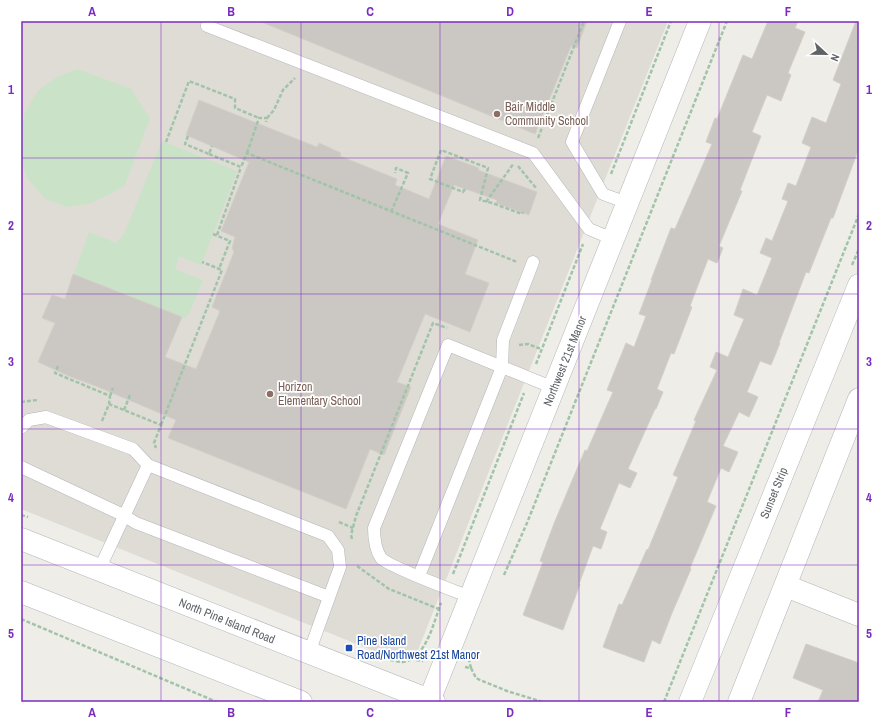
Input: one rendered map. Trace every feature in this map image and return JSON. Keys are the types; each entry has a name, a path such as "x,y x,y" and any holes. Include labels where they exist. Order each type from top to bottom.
{"street":[{"name":"Northwest 21st Manor","path":"431,701 470,597 700,21"},
{"name":"Sunset Strip","path":"690,702 859,285"},
{"path":"739,702 859,399"},
{"name":"North Pine Island Road","path":"21,539 431,701"},
{"path":"786,586 859,615"},
{"path":"21,592 301,702"}],"lane":[{"path":"620,21 572,142 603,194 627,204"},
{"path":"207,26 533,153 589,229 613,239"},
{"path":"419,576 502,367 502,340 532,265"},
{"path":"470,597 394,566 382,559 375,544 374,528 448,345 554,388"},
{"path":"21,428 29,420 46,417 133,449 148,465 328,536 338,550 340,566 308,653"},
{"path":"98,570 148,465"},
{"path":"21,467 123,515 136,523 329,597"}],"path":[{"path":"536,142 584,21"},
{"path":"603,194 671,21"},
{"path":"527,523 728,21"},
{"path":"266,122 267,118 274,110 283,90 307,65"},
{"path":"166,142 188,81 235,99 234,108 259,118 267,118"},
{"path":"217,235 259,118"},
{"path":"188,136 185,144 241,167"},
{"path":"209,154 212,146"},
{"path":"464,189 463,192 430,179 441,150 488,168 480,200 522,214 523,212"},
{"path":"247,153 391,212 532,265"},
{"path":"486,202 514,163"},
{"path":"391,212 408,173 396,168 395,173"},
{"path":"664,702 859,214"},
{"path":"424,648 589,229"},
{"path":"160,451 156,448 154,443 222,270 220,269 230,241 213,234"},
{"path":"202,262 220,269"},
{"path":"58,366 55,373 110,396"},
{"path":"101,424 109,404 113,388"},
{"path":"124,410 130,395"},
{"path":"21,402 40,400"},
{"path":"109,404 161,425"},
{"path":"338,522 353,528"},
{"path":"354,565 390,589 439,609"},
{"path":"21,619 217,702"},
{"path":"472,668 476,678 480,680 507,691 543,702"}],"shaded area":[{"name":"Horizon Elementary School","path":"21,21 668,21 418,650 389,657 21,509"}],"green space":[{"path":"77,69 130,88 150,118 125,185 109,195 88,204 67,207 45,199 28,179 21,161 21,128 25,112 38,91 57,77"},
{"path":"162,141 237,171 201,265 179,256 175,269 203,280 189,314 185,318 106,292 107,287 95,282 77,280 78,275 74,273 89,232 116,243 124,234"}],"building":[{"path":"259,21 587,21 577,48 571,46 535,134"},
{"path":"768,21 798,21 795,28 805,32 788,73 791,75 781,101 767,95 752,132 761,136 740,190 742,191 719,246 723,248 717,263 708,259 674,354 671,353 657,389 663,392 628,469 637,473 630,488 619,483 600,529 607,532 601,549 593,546 563,630 523,615 543,562 540,561 585,450 587,451 613,392 607,390 626,343 634,347 646,316 639,314 651,280 671,228 675,229 712,144 706,142 715,118 717,119 743,55 752,59"},
{"path":"856,21 859,21 859,148 833,218 831,218 809,273 806,272 771,365 760,361 747,392 758,397 749,417 739,412 723,446 738,452 729,472 721,468 707,502 716,506 660,644 652,640 644,662 603,647 619,604 622,605 647,549 648,550 678,477 673,475 696,421 694,420 717,370 710,367 716,352 728,357 744,319 734,315 743,289 757,295 772,258 760,253 766,238 772,241 788,201 782,199 788,183 796,186 811,147 802,143 812,117 826,123 841,84 833,80"},
{"path":"199,100 317,147 319,143 341,153 340,156 397,179 395,185 429,199 446,156 479,168 478,170 537,192 529,215 496,203 497,200 454,185 438,224 478,240 465,274 489,283 470,332 425,314 397,382 411,387 384,455 370,449 346,509 168,438 176,420 38,362 55,323 42,318 52,295 65,299 73,274 182,317 165,357 196,369 220,311 212,307 234,252 232,248 235,237 221,231 249,162 186,135"},
{"path":"806,644 859,663 859,702 818,702 823,690 793,678"}],"place":[{"name":"Bair Middle Community School","path":"497,114"},
{"name":"Horizon Elementary School","path":"270,394"},
{"name":"Pine Island Road/Northwest 21st Manor","path":"349,648"}]}
